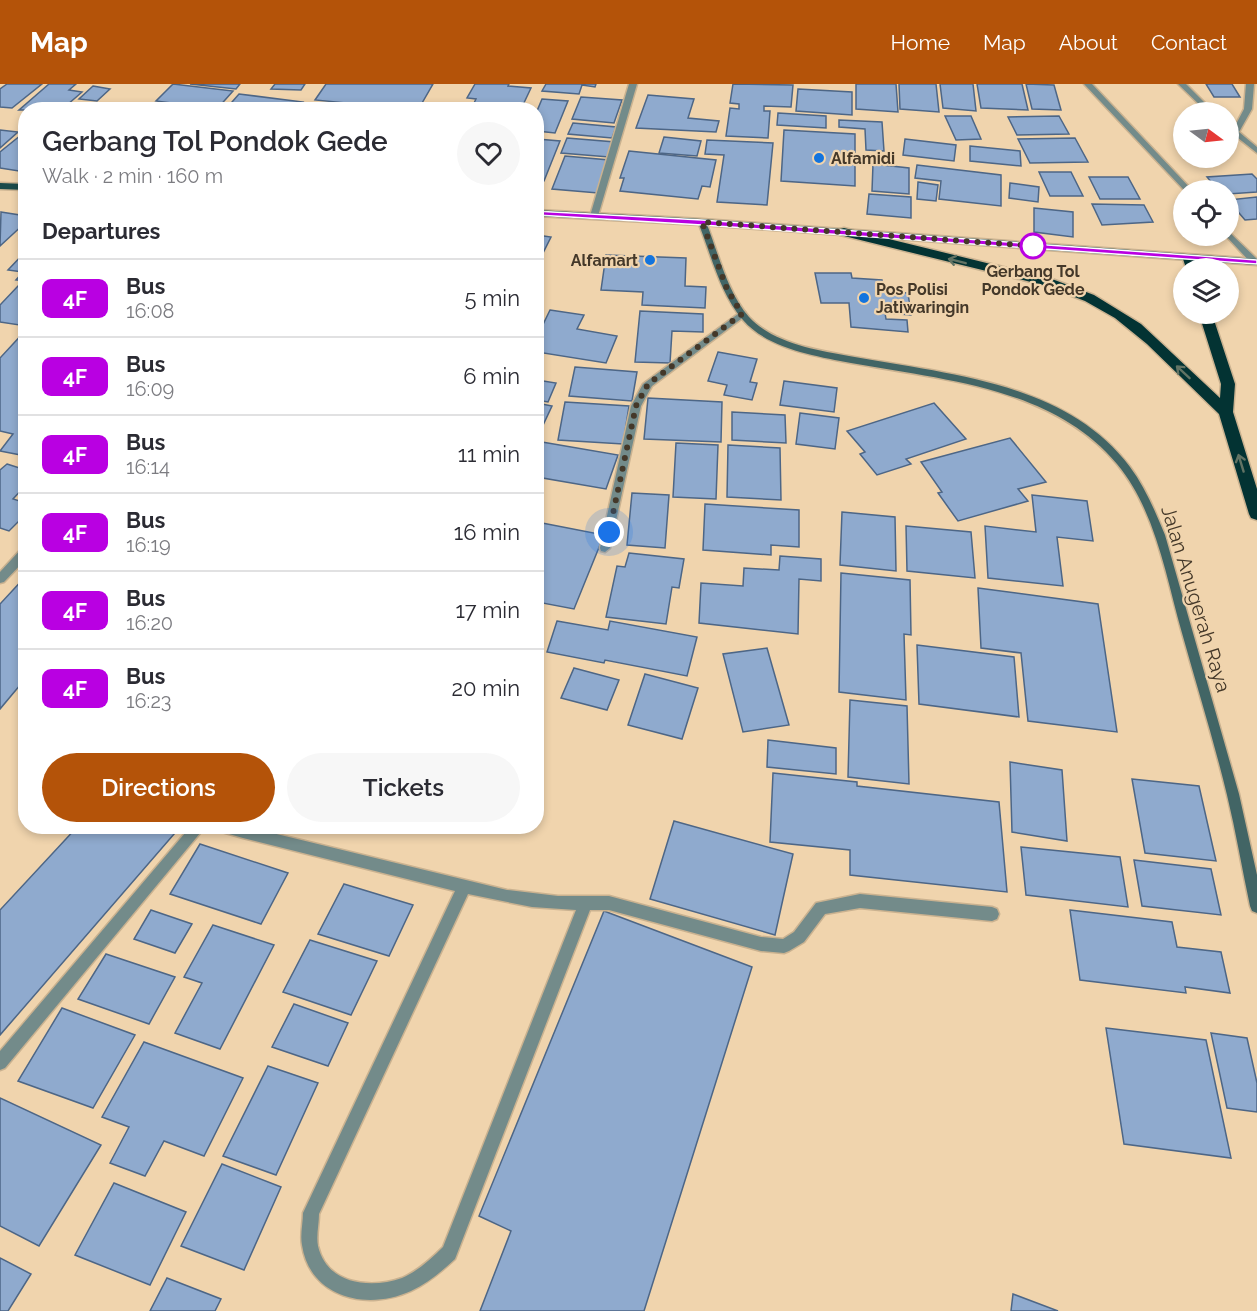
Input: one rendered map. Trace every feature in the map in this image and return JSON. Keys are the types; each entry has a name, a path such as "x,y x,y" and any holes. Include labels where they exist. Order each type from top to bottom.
{"highway":[{"path":"844,232 1047,282 1078,293 1104,306 1129,323 1226,412"},
{"path":"1209,324 1228,384 1226,412 1257,514"}],"main road":[{"path":"0,186 18,187"},
{"path":"544,213 844,232 1173,262"},
{"path":"1239,263 1256,262"}],"street":[{"path":"594,216 633,84"},
{"path":"1088,84 1179,180"},
{"path":"1182,84 1201,102"},
{"path":"1239,126 1248,110 1250,84"},
{"path":"1239,134 1257,151"},
{"name":"Jalan Anugerah Raya","path":"702,222 727,289 742,314 753,326 802,348 1007,391 1050,407 1087,430 1119,460 1143,495 1160,535 1233,794 1257,906"},
{"path":"1239,244 1256,262"},
{"path":"605,548 636,406 648,384 742,314"},
{"path":"0,579 18,560"},
{"path":"0,1063 193,834"},
{"path":"252,834 533,902 585,905 609,903 761,944 784,946 800,937 821,908 839,903 861,901 992,914"},
{"path":"340,1302 324,1288 310,1259 307,1237 311,1213 464,887"},
{"path":"404,1302 412,1299 440,1272 449,1253 585,905"}],"building":[{"path":"7,84 42,84 12,108 0,107 0,89"},
{"path":"49,84 76,84 69,90 82,92 70,102 28,102"},
{"path":"173,84 233,91 223,102 156,101"},
{"path":"190,84 240,84 236,89"},
{"path":"275,84 305,84 301,90 271,89"},
{"path":"326,84 433,84 423,102 315,100"},
{"path":"475,84 509,84 508,86 531,88 524,102 474,102 476,99 467,98"},
{"path":"546,84 596,84 595,87 582,85 579,94 542,91"},
{"path":"733,84 793,85 791,107 764,106 764,111 770,111 768,138 726,136 730,108 739,109 739,104 730,103"},
{"path":"856,84 896,84 898,112 856,109"},
{"path":"899,84 936,84 939,112 900,109"},
{"path":"940,84 973,84 976,111 943,108"},
{"path":"977,84 1022,84 1028,110 981,108"},
{"path":"1026,84 1054,85 1061,110 1032,109"},
{"path":"1206,84 1232,84 1240,97 1214,97"},
{"path":"93,86 110,89 97,101 79,99"},
{"path":"798,89 852,92 852,115 796,111"},
{"path":"239,94 303,102 232,102"},
{"path":"648,95 694,99 688,118 719,121 716,132 636,128"},
{"path":"581,97 622,100 614,123 572,119"},
{"path":"542,99 568,101 555,133 544,132 544,102 541,102"},
{"path":"778,113 826,116 826,128 777,125"},
{"path":"945,116 971,116 981,139 956,140"},
{"path":"1059,116 1069,134 1017,135 1008,117"},
{"path":"839,120 882,122 884,151 866,150 865,129 839,127"},
{"path":"573,123 616,127 612,138 568,134"},
{"path":"0,130 18,132 0,148"},
{"name":"Alfamidi","path":"784,130 855,134 855,186 781,181"},
{"path":"18,137 18,171 0,168 0,152"},
{"path":"664,137 701,141 697,156 659,153"},
{"path":"567,138 615,142 609,157 561,153"},
{"path":"1075,138 1088,162 1030,163 1018,139"},
{"path":"905,139 956,145 954,161 903,155"},
{"path":"544,140 560,141 544,181"},
{"path":"707,140 773,143 767,205 717,202 724,155 705,154"},
{"path":"970,146 1020,151 1021,166 970,161"},
{"path":"629,151 716,160 710,187 702,186 698,199 620,191 624,178 620,178"},
{"path":"565,156 609,160 598,193 552,189"},
{"path":"873,164 909,168 909,194 872,191"},
{"path":"917,165 1001,175 1001,206 939,199 941,181 915,178"},
{"path":"1039,172 1071,172 1083,196 1050,196"},
{"path":"1252,174 1257,179 1257,192 1239,193 1239,180 1210,180 1207,177"},
{"path":"1089,177 1128,177 1140,199 1100,199"},
{"path":"918,182 938,185 936,201 917,199"},
{"path":"1010,183 1039,187 1038,202 1009,198"},
{"path":"869,194 911,197 911,218 867,214"},
{"path":"1257,197 1257,219 1245,220 1239,213 1239,199"},
{"path":"1092,204 1144,205 1153,222 1102,225"},
{"path":"1034,208 1073,212 1073,237 1034,232"},
{"path":"1,212 18,215 18,229 0,246"},
{"path":"544,236 551,237 544,251"},
{"path":"606,255 686,258 685,286 706,287 705,308 642,305 643,292 601,290"},
{"path":"18,259 18,271 8,270"},
{"name":"Pos Polisi Jatiwaringin","path":"815,273 851,273 852,278 882,280 883,291 908,293 911,315 885,313 886,319 907,320 908,332 851,327 849,303 821,303"},
{"path":"18,286 18,325 0,322 0,305"},
{"path":"550,310 584,315 577,329 617,336 606,363 544,353 544,322"},
{"path":"640,311 703,314 703,332 672,331 670,363 635,362"},
{"path":"18,339 18,454 0,451 13,434 0,431 0,358"},
{"path":"718,352 757,359 750,382 757,383 752,400 724,395 727,385 708,381"},
{"path":"575,367 637,372 632,401 569,396"},
{"path":"544,381 556,383 548,402 544,401"},
{"path":"784,381 837,388 834,412 780,405"},
{"path":"648,398 722,402 721,442 644,439"},
{"path":"565,402 629,406 623,444 558,440"},
{"path":"934,403 966,439 906,459 911,464 877,475 860,454 865,452 847,431"},
{"path":"544,404 552,406 544,423"},
{"path":"732,412 785,415 786,443 732,440"},
{"path":"800,413 839,418 835,449 796,444"},
{"path":"1010,438 1046,482 1018,489 1028,501 958,521 938,493 942,492 921,462"},
{"path":"544,442 618,455 606,489 544,478"},
{"path":"676,443 718,445 716,499 673,497"},
{"path":"728,445 780,448 781,500 727,497"},
{"path":"7,464 18,467 18,494 13,499 18,501 18,522 9,531 0,528 0,470"},
{"path":"632,493 669,495 665,548 627,545"},
{"path":"1032,495 1087,501 1093,541 1057,537 1063,586 988,578 985,526 1036,532"},
{"path":"705,504 799,510 799,547 771,545 771,555 703,550"},
{"path":"842,512 895,517 896,571 840,565"},
{"path":"544,523 604,535 574,609 544,603"},
{"path":"906,526 971,532 975,578 907,571"},
{"path":"629,553 684,559 679,588 672,587 666,624 606,617 617,566 625,567"},
{"path":"780,556 821,559 821,581 799,579 798,634 699,623 701,583 743,586 744,568 779,570"},
{"path":"841,573 910,580 911,635 904,634 906,700 839,692"},
{"path":"18,585 18,688 0,709 0,604"},
{"path":"978,588 1098,604 1117,732 1028,721 1021,653 981,648"},
{"path":"557,621 608,630 610,621 697,637 687,676 605,660 604,663 547,652"},
{"path":"917,645 1014,657 1019,717 919,704"},
{"path":"767,648 789,725 743,732 723,654"},
{"path":"574,668 619,680 607,710 561,698"},
{"path":"645,674 698,688 682,739 628,725"},
{"path":"850,700 907,706 909,784 848,777"},
{"path":"768,740 836,748 836,774 767,767"},
{"path":"1010,762 1062,770 1067,841 1012,832"},
{"path":"773,773 857,782 857,786 999,802 1007,892 850,875 850,850 770,842"},
{"path":"1132,779 1199,786 1216,861 1145,853"},
{"path":"674,821 793,854 775,935 650,899"},
{"path":"71,834 174,834 0,1035 0,910"},
{"path":"200,844 288,873 261,924 170,894"},
{"path":"1021,847 1120,857 1128,907 1026,895"},
{"path":"1134,860 1211,869 1221,915 1142,906"},
{"path":"344,884 413,905 389,956 318,934"},
{"path":"151,910 192,924 175,953 134,939"},
{"path":"1070,910 1172,922 1177,947 1221,952 1230,993 1185,987 1186,993 1080,980"},
{"path":"604,911 752,967 644,1311 480,1311 511,1231 479,1216"},
{"path":"213,925 274,945 220,1049 175,1033 202,983 184,977"},
{"path":"310,940 377,961 351,1015 283,992"},
{"path":"106,954 175,977 149,1024 78,999"},
{"path":"294,1004 348,1023 328,1066 272,1047"},
{"path":"62,1008 135,1035 93,1108 18,1081"},
{"path":"1106,1028 1206,1040 1231,1158 1124,1144"},
{"path":"1211,1033 1247,1038 1257,1083 1257,1112 1227,1108"},
{"path":"144,1042 243,1078 204,1156 164,1141 145,1176 110,1163 129,1127 102,1117"},
{"path":"268,1066 318,1083 276,1175 223,1156"},
{"path":"0,1098 101,1145 39,1246 0,1226"},
{"path":"222,1164 281,1187 244,1270 181,1246"},
{"path":"114,1183 186,1212 150,1285 75,1255"},
{"path":"0,1258 31,1274 8,1311 0,1311"},
{"path":"167,1278 221,1299 215,1311 150,1311"},
{"path":"1013,1294 1058,1311 1011,1311"}],"bus line":[{"name":"4F","path":"544,213 702,222 1189,259 1257,262"}],"place":[{"name":"Alfamidi","path":"819,158"},
{"name":"Gerbang Tol Pondok Gede","path":"1033,246"},
{"name":"Alfamart","path":"650,260"},
{"name":"Pos Polisi Jatiwaringin","path":"864,298"}],"route":[{"path":"609,532 636,406 648,384 742,314 727,289 719,262 702,222 1033,246"}]}
